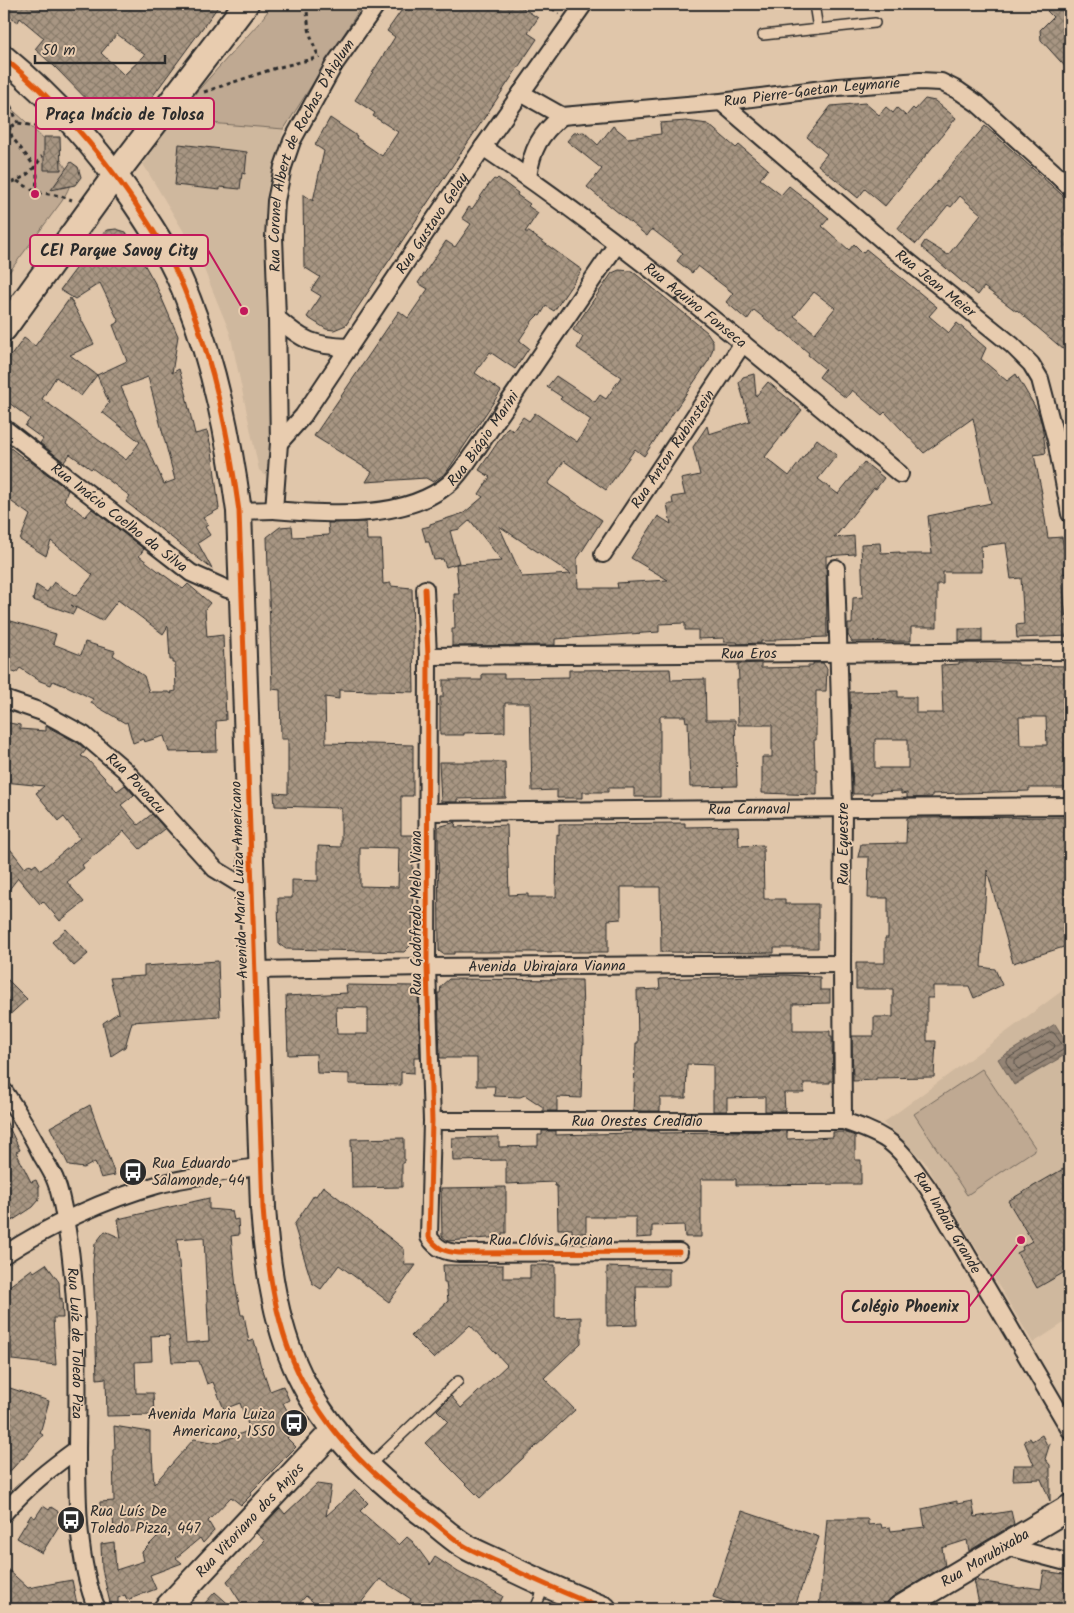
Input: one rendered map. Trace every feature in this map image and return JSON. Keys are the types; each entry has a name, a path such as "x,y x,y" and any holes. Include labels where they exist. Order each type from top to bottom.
{"main road":[{"path":"4,329 116,174 246,4"},
{"name":"Avenida Maria Luiza Americano","path":"4,58 69,118 116,174 157,236 175,269 191,307 210,364 222,411 232,458 239,511 251,891 265,1234 268,1264 278,1314 292,1357 303,1383 317,1407 334,1430 367,1468 408,1503 464,1546 545,1585 604,1609"},
{"name":"Rua Vitoriano dos Anjos","path":"166,1609 334,1430"},
{"name":"Rua Morubixaba","path":"899,1609 1070,1507"}],"street":[{"name":"Rua Coronel Albert de Rochas D'Aiglum","path":"274,510 279,443 274,237 276,202 283,167 292,141 334,65 377,4"},
{"name":"Rua Gustavo Gelay","path":"279,443 303,416 483,147 584,4"},
{"name":"Rua Pierre-Gaetan Leymarie","path":"562,116 720,102 838,87 920,81 941,82 959,90 978,104 1070,187"},
{"path":"521,93 562,116 548,128 538,142 530,159 528,177"},
{"name":"Rua Jean Meier","path":"720,102 883,240 1012,345 1031,364 1040,379 1056,440 1070,514"},
{"name":"Rua Aquino Fonseca","path":"483,147 528,177 617,244 743,343 900,474"},
{"name":"Rua Biágio Marini","path":"274,510 318,513 369,512 410,505 432,496 451,482 476,450 617,244"},
{"path":"277,318 296,334 310,342 329,346 349,347"},
{"name":"Rua Anton Rubinstein","path":"604,554 743,343"},
{"name":"Rua Inácio Coelho da Silva","path":"4,428 191,573 227,589 243,593"},
{"path":"239,511 274,510"},
{"name":"Rua Equestre","path":"836,568 843,807 843,1121"},
{"name":"Rua Godofredo Melo Viana","path":"425,589 428,656 427,967 432,1121 429,1237"},
{"name":"Rua Eros","path":"428,656 1070,651"},
{"name":"Rua Povoacu","path":"4,699 42,712 84,735 126,770 215,869 251,891"},
{"name":"Rua Carnaval","path":"428,812 1070,806"},
{"name":"Avenida Ubirajara Vianna","path":"254,970 842,964"},
{"name":"Rua Luíz de Toledo Piza","path":"4,1091 22,1117 57,1182 65,1222 72,1263 75,1313 77,1497 81,1546 97,1609"},
{"name":"Rua Orestes Credídio","path":"432,1121 843,1121"},
{"name":"Rua Indaiá Grande","path":"843,1121 865,1129 888,1141 906,1159 928,1188 1070,1430"},
{"path":"4,1254 22,1243 102,1204 158,1185 262,1166"},
{"name":"Rua Clóvis Graciana","path":"429,1237 433,1244 440,1249 459,1253 679,1252"},
{"path":"4,1513 28,1486 77,1449"},
{"path":"1005,1546 1070,1563"}],"lane":[{"path":"814,4 818,30"},
{"path":"763,35 875,23"},
{"path":"367,1468 458,1381"},
{"path":"535,1609 545,1585"}],"path":[{"path":"307,4 306,21 310,39 319,57 334,65"},
{"path":"177,95 197,94 276,68 319,57"},
{"path":"4,90 18,123"},
{"path":"4,130 18,123 33,124 51,129"},
{"path":"9,126 12,137 35,167 36,192"},
{"path":"4,184 17,181 35,167 42,156"},
{"path":"17,181 36,192 60,196 91,208"}],"shaded area":[{"path":"273,4 363,4 284,129 171,120 259,23"},
{"path":"4,103 32,127 61,160 67,170 70,185 62,201 4,279"},
{"path":"171,120 284,129 267,191 264,232 272,467 266,476 259,470 230,333 199,257 143,164"},
{"path":"1070,985 1070,1319 1033,1343 924,1161 883,1123"},
{"path":"982,1069 1036,1149 967,1195 914,1114"}],"water":[{"path":"1055,1024 1070,1048 1070,1052 1014,1085 998,1059"}],"building":[{"path":"4,4 220,4 133,123 123,126 115,125 108,121 35,49 44,38 20,18 18,22 4,12","holes":["117,34 145,55 124,75 101,53"]},
{"path":"406,4 517,4 538,18 528,33 537,39 346,325 334,330 326,329 307,317 321,296 311,290 320,277 304,267 303,194 313,201 324,151 315,145 330,118 382,156 398,132 373,116 375,113 355,100 395,37 387,31"},
{"path":"1054,4 1070,4 1070,72 1041,40 1040,30 1053,17 1047,11"},
{"path":"925,99 935,101 956,118 885,206 865,189 858,198 818,165 827,154 807,137 831,106 865,103 879,115 886,107 893,113 897,108 906,116 913,108 915,110"},
{"path":"686,121 708,124 736,148 739,145 768,169 760,179 781,195 789,186 829,218 822,226 849,250 854,244 863,253 866,249 937,307 929,316 949,333 957,323 986,348 981,359 1007,381 1016,374 1038,412 1042,425 1046,453 1034,455 1042,493 1048,538 1062,537 1068,573 1062,574 1066,621 1070,621 1070,636 1017,638 1016,625 1024,624 1021,578 1011,579 1006,543 981,546 982,572 943,572 943,584 937,584 937,627 911,627 911,641 852,642 848,635 848,624 852,624 853,598 863,597 861,544 880,543 881,553 932,554 928,516 991,503 973,418 924,453 885,412 882,415 852,390 846,398 819,377 825,369 783,331 754,310 747,320 726,302 733,293 698,266 692,273 677,261 683,253 652,229 647,236 587,187 602,169 567,141 574,133 584,132 598,145 613,126 628,138 661,134 660,123","holes":["814,292 835,308 815,333 794,316"]},
{"path":"985,126 1070,202 1070,355 1017,310 984,287 978,295 921,247 925,241 948,255 981,214 960,196 951,207 948,205 916,244 897,229"},
{"path":"44,137 60,137 61,170 44,170"},
{"path":"179,144 247,152 245,174 242,173 240,189 220,187 220,190 175,185"},
{"path":"71,162 78,167 81,177 75,185 51,190"},
{"path":"498,178 518,193 517,195 530,204 528,206 538,213 525,232 529,232 582,270 554,311 546,306 540,316 538,315 533,320 520,339 529,348 515,369 490,352 475,373 501,391 446,473 433,482 426,478 366,482 372,472 314,436 399,311 408,318 428,289 418,283 446,241 455,247 471,224 462,218 469,207 472,209 494,179"},
{"path":"116,229 126,232 156,285 178,336 172,373 179,369 195,434 207,431 212,450 219,509 203,518 208,525 205,527 210,535 198,543 212,569 126,502 130,496 92,468 70,454 64,462 40,443 43,439 25,426 30,419 4,399 4,365 24,338 35,346 70,298 94,344 70,355 97,375 127,361 113,325 119,322 100,283 75,299 60,290 102,234 108,230","holes":["97,375 109,403 102,412 140,442 126,460 42,399 56,377 81,396","148,377 175,480 164,484 121,387"]},
{"path":"619,270 632,271 707,332 713,341 713,348 709,360 644,456 635,449 606,490 564,461 548,484 602,520 577,559 578,588 618,588 617,583 668,580 631,558 658,516 671,524 667,504 673,504 672,497 685,495 681,479 700,475 693,447 707,426 709,434 750,421 739,383 743,377 754,374 756,396 768,382 802,410 765,457 789,476 817,439 837,455 818,479 838,494 864,462 884,478 834,538 854,536 855,554 826,556 827,637 775,639 775,641 761,641 761,643 738,644 737,642 724,642 724,638 698,639 698,630 685,630 685,623 659,624 659,632 555,639 555,645 452,646 452,629 455,629 454,594 459,594 456,564 502,561 470,520 460,529 450,531 459,563 446,567 443,559 434,560 429,542 426,542 422,528 464,513 483,497 479,494 490,477 479,470 508,427 513,431 523,417 529,421 535,413 577,442 591,420 560,399 562,397 547,387 556,376 595,402 600,395 606,399 621,377 577,348 583,337 573,330 612,273","holes":["499,526 571,574 522,577"]},
{"path":"4,443 68,490 64,500 85,517 92,509 144,549 139,556 183,589 188,584 210,603 205,609 207,637 223,635 226,720 216,721 217,751 169,752 164,736 144,742 143,739 133,743 127,722 125,723 91,703 93,699 65,685 53,681 51,685 40,681 20,668 16,673 4,669 4,619 56,634 53,644 81,655 85,642 115,651 113,655 144,676 149,692 168,692 172,694 171,692 176,691 175,663 173,663 173,660 170,660 168,626 163,634 118,600 102,621 71,605 76,608 73,614 33,600 36,585 47,592 54,582 76,596 93,575 51,541 46,556 20,540 30,515 5,497 9,493 4,490"},
{"path":"366,522 367,540 381,540 383,584 391,583 391,586 412,588 414,692 339,690 339,699 325,697 326,743 413,745 413,796 401,796 401,835 417,835 417,852 413,852 412,944 404,952 286,949 279,944 278,898 292,898 292,880 318,881 318,846 341,847 341,808 275,806 274,793 288,794 288,739 281,739 280,690 272,689 267,537 280,527 292,526 293,537 329,535 328,523","holes":["360,847 399,848 398,887 360,886"]},
{"path":"959,629 982,629 982,642 959,642"},
{"path":"959,662 1018,663 1018,665 1067,666 1066,690 1070,690 1070,788 1029,788 1029,791 932,794 932,797 907,798 907,793 901,794 901,791 853,794 850,692 898,691 898,697 916,697 916,713 943,713 941,665 959,664","holes":["1019,717 1046,717 1047,745 1020,745","875,739 908,739 908,768 875,768"]},
{"path":"761,663 761,668 809,667 813,663 823,663 827,669 826,691 816,691 816,740 814,740 817,795 762,793 762,757 772,757 772,725 738,725 737,680 739,680 738,664"},
{"path":"670,669 671,680 705,679 706,720 735,720 737,786 690,787 688,721 686,722 685,716 660,716 660,797 634,797 634,788 608,788 608,792 583,792 583,798 557,798 557,790 532,791 530,703 505,703 505,732 440,735 440,697 443,697 443,680 482,680 482,674 504,674 504,678 569,677 569,670"},
{"path":"4,722 20,725 20,729 46,731 46,726 78,743 86,750 81,756 87,759 117,791 125,785 134,795 121,805 138,825 152,814 165,829 140,849 124,831 82,865 84,868 67,882 84,902 60,921 43,901 40,904 18,878 4,896 4,841 25,868 30,864 32,867 36,864 41,870 80,838 64,817 59,821 36,793 44,786 4,782"},
{"path":"439,762 505,762 506,798 457,799 457,802 441,802"},
{"path":"1070,817 1070,945 1013,963 987,870 981,967 995,969 1002,985 974,998 969,986 933,986 933,998 927,998 927,1041 936,1041 934,1077 876,1078 876,1080 853,1081 852,1036 874,1036 874,1017 893,1017 893,989 856,989 856,963 885,963 885,938 888,938 888,898 868,898 869,857 858,857 861,844 906,843 907,818"},
{"path":"456,822 455,827 507,825 509,895 528,894 528,897 556,897 557,834 559,835 559,824 685,823 685,827 738,826 739,846 763,845 764,899 785,899 785,904 818,904 818,948 774,948 774,953 661,952 660,887 621,887 621,919 608,920 608,952 454,952 454,954 443,954 439,951 438,827"},
{"path":"66,929 88,954 74,966 52,942"},
{"path":"218,961 220,1016 132,1022 125,1047 111,1056 103,1023 119,1013 110,978 144,976 144,966"},
{"path":"785,975 820,977 820,990 830,990 830,1003 793,1004 793,1031 830,1031 830,1036 832,1036 833,1081 830,1081 830,1083 804,1083 804,1093 784,1093 785,1111 765,1111 765,1097 727,1098 727,1111 713,1111 713,1065 687,1064 686,1098 660,1098 660,1111 633,1111 636,1043 638,1043 637,990 660,989 659,979"},
{"path":"4,976 27,999 4,1020"},
{"path":"449,979 582,980 584,1044 581,1098 557,1097 557,1111 543,1111 543,1107 525,1095 520,1097 494,1096 495,1086 477,1086 477,1058 440,1058 438,993 440,993 441,986"},
{"path":"346,985 414,986 414,994 418,994 420,1057 414,1057 414,1073 401,1072 401,1085 349,1084 349,1074 317,1073 316,1054 288,1055 286,996 347,993","holes":["336,1007 368,1008 368,1034 337,1034"]},
{"path":"90,1105 115,1175 101,1178 95,1162 84,1168 69,1166 50,1127"},
{"path":"4,1117 20,1150 16,1152 31,1182 36,1180 39,1187 39,1200 33,1207 4,1226"},
{"path":"542,1131 556,1131 556,1135 632,1133 632,1131 659,1131 659,1133 785,1131 787,1132 787,1139 833,1137 833,1132 844,1132 855,1136 855,1160 861,1160 861,1184 736,1185 736,1179 701,1179 701,1237 685,1237 684,1225 652,1226 652,1237 636,1238 636,1217 586,1217 586,1233 572,1233 572,1229 558,1229 557,1186 555,1186 554,1182 506,1184 506,1160 453,1161 452,1138 499,1137 499,1147 538,1146 538,1135 542,1135"},
{"path":"404,1138 402,1187 352,1188 351,1139"},
{"path":"1070,1165 1070,1269 1037,1288 1017,1253 1023,1250 1022,1247 1032,1241 1008,1201"},
{"path":"323,1186 404,1249 405,1265 416,1265 389,1302 339,1265 321,1289 312,1283 294,1225 314,1195 316,1196"},
{"path":"506,1187 506,1233 502,1233 502,1237 448,1241 442,1236 441,1188"},
{"path":"209,1198 209,1209 232,1211 234,1220 238,1219 239,1235 231,1236 236,1289 241,1315 244,1315 249,1342 254,1340 270,1391 283,1386 289,1400 283,1403 295,1425 294,1431 287,1438 296,1447 250,1493 251,1495 241,1505 231,1497 208,1521 214,1531 203,1543 200,1538 176,1558 182,1563 150,1575 156,1589 127,1600 125,1595 118,1598 118,1606 111,1607 102,1569 101,1544 114,1542 116,1570 144,1561 142,1552 168,1526 114,1534 113,1515 100,1515 100,1502 114,1501 114,1426 150,1432 150,1453 152,1453 154,1484 194,1439 218,1443 250,1430 240,1403 224,1409 213,1382 207,1384 199,1361 172,1362 169,1335 151,1336 152,1361 135,1362 136,1393 153,1393 154,1415 107,1416 106,1378 97,1379 93,1260 95,1244 105,1231 121,1238 118,1219","holes":["204,1237 209,1341 186,1343 177,1239"]},
{"path":"46,1264 59,1282 60,1299 62,1298 63,1318 53,1318 56,1365 12,1360 11,1338 6,1339 4,1290 32,1269 34,1272"},
{"path":"443,1265 503,1265 503,1278 530,1278 530,1265 555,1265 555,1318 581,1317 581,1343 544,1378 575,1410 480,1498 425,1443 448,1421 437,1410 451,1396 461,1408 507,1365 470,1325 434,1359 411,1336 448,1301"},
{"path":"607,1267 669,1269 669,1286 636,1286 637,1325 607,1326"},
{"path":"4,1386 49,1401 40,1433 43,1435 4,1478"},
{"path":"1042,1435 1047,1445 1050,1443 1045,1459 1050,1465 1050,1501 1041,1479 1013,1480 1014,1465 1034,1465 1024,1441 1030,1438 1032,1441"},
{"path":"317,1484 331,1486 326,1516 355,1490 368,1503 360,1511 399,1545 407,1537 430,1565 435,1557 458,1572 503,1596 497,1609 406,1609 411,1599 380,1579 356,1609 346,1609 337,1602 319,1607 306,1596 294,1609 245,1609 227,1581 265,1541 256,1533 280,1508 285,1514"},
{"path":"957,1501 957,1504 972,1501 975,1517 1011,1511 1014,1524 969,1551 967,1540 942,1548 945,1566 892,1597 887,1603 877,1609 819,1609 827,1519 868,1519 868,1525 881,1524 882,1528 890,1527 891,1531 925,1527 922,1509"},
{"path":"43,1506 49,1510 51,1507 65,1516 42,1553 17,1538 31,1515 35,1518"},
{"path":"742,1511 819,1537 794,1609 748,1609 713,1597"},
{"path":"4,1566 28,1588 72,1580 78,1609 12,1609 4,1601"},
{"path":"1044,1571 1070,1575 1070,1609 980,1609 974,1580 1020,1588 1041,1589"},
{"path":"215,1592 234,1609 212,1609 205,1603"}],"cycle path":[{"path":"4,58 41,91 91,144 121,183 158,238 177,274 198,325 220,404 231,457 239,511 263,1208 274,1298 286,1343 294,1364 316,1404 343,1442 393,1490 450,1536 476,1552 604,1609"},
{"path":"425,589 428,656 427,967 432,1121 429,1237 442,1249 459,1253 679,1252"}],"place":[{"name":"Praça Inácio de Tolosa","path":"35,194"},
{"name":"CEI Parque Savoy City","path":"244,311"},
{"name":"Rua Eduardo Salamonde, 44","path":"133,1172"},
{"name":"Colégio Phoenix","path":"1021,1240"},
{"name":"Avenida Maria Luiza Americano, 1550","path":"294,1423"},
{"name":"Rua Luís De Toledo Pizza, 447","path":"71,1520"}]}
